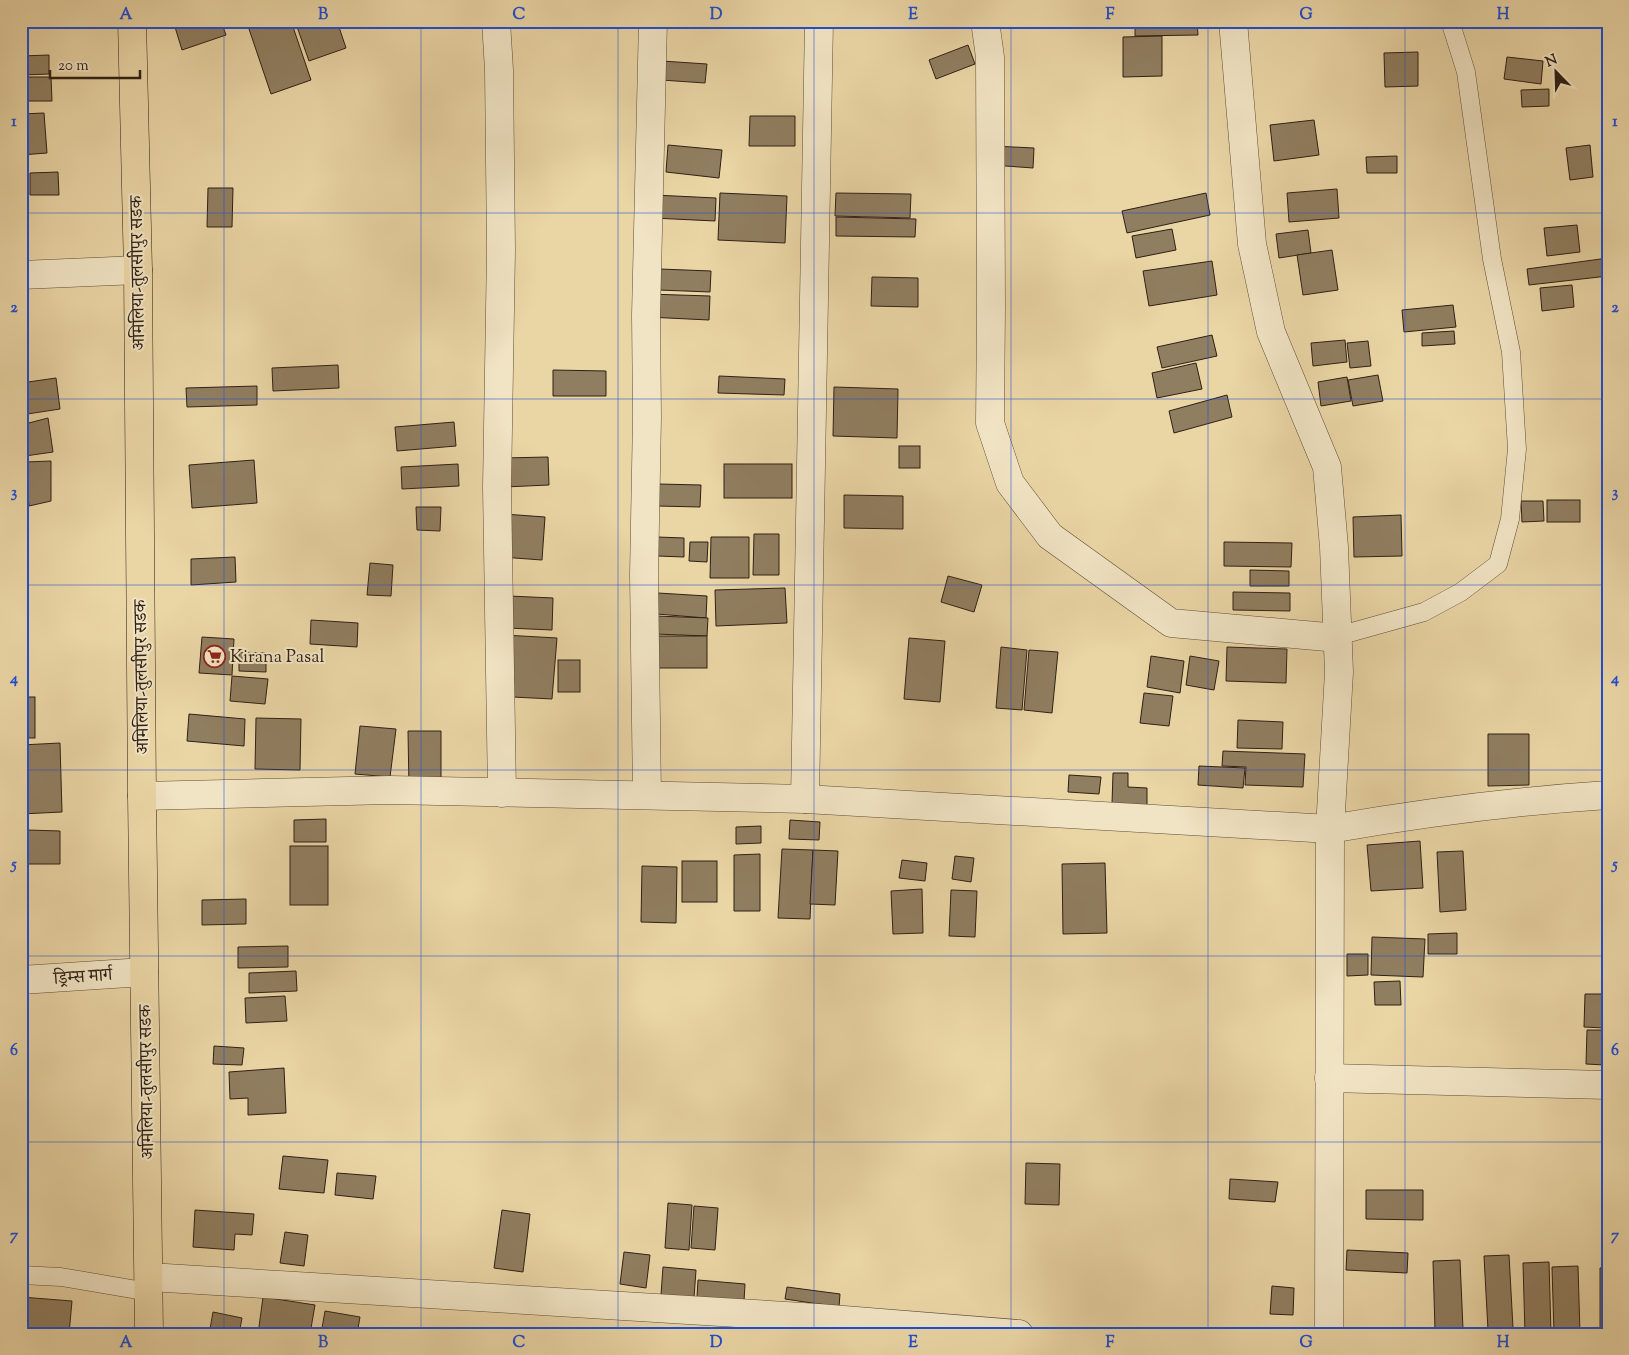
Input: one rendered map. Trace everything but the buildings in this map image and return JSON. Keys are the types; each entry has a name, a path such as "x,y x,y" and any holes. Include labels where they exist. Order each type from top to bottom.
{"main road":[{"name":"अमिलिया-तुलसीपुर सडक","path":"132,21 138,270 149,1334"}],"street":[{"path":"496,21 499,70 501,250 497,487 502,793"},
{"path":"647,795 644,575 646,315 653,21"},
{"path":"805,799 819,21"},
{"path":"986,21 990,57 990,424 1010,483 1050,536 1170,623 1338,637"},
{"path":"1233,21 1252,244 1271,332 1327,467 1334,547 1339,672 1330,829 1329,1334"},
{"path":"21,275 138,270"},
{"path":"142,796 381,790 805,799 1330,829 1387,819 1537,800 1608,795"},
{"name":"ड्रिम्स मार्ग","path":"21,980 144,972"},
{"path":"1329,1078 1608,1085"},
{"path":"149,1285 819,1318 1019,1334"}],"lane":[{"path":"1338,637 1424,612 1461,592 1498,564 1510,519 1518,448 1511,352 1492,258 1466,72 1450,21"},
{"path":"21,1275 149,1285"}],"place":[{"name":"Kirana Pasal","path":"214,656"}]}
